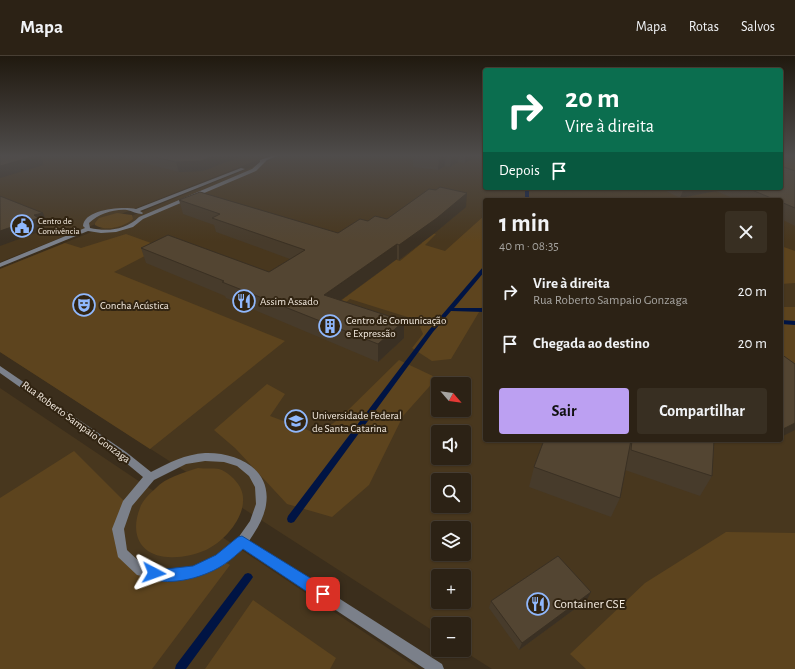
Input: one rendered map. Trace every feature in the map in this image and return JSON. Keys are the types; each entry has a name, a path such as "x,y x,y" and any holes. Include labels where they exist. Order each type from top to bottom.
{"street":[{"path":"88,229 86,223 93,217 100,214 116,210 136,211 205,184"},
{"path":"0,265 88,229 102,232 122,229 136,223 141,218 222,184"},
{"path":"136,211 140,214 141,218"},
{"name":"Rua Roberto Sampaio Gonzaga","path":"0,368 124,455 150,477"},
{"path":"205,457 224,458 240,463 253,473 260,488 261,504 255,523 242,542 220,560 193,572 166,576 141,571 122,554 118,529 127,504 150,477 165,468 185,460 205,457"},
{"path":"242,542 438,669"}],"shaded area":[{"path":"0,184 198,184 0,262"},
{"name":"Universidade Federal de Santa Catarina","path":"211,184 483,184 483,190 783,190 783,184 795,184 795,669 492,669 471,656 471,617 431,617 431,629 0,352 0,269"},
{"path":"117,213 132,215 133,219 115,228 104,228 95,225 99,218"},
{"path":"483,217 483,305 451,359 432,361 412,348 423,334 417,320 350,299 333,312 339,302 389,265 336,247 342,243 400,261 422,243 371,229 385,220 436,234 425,245 445,251"},
{"path":"126,234 162,247 114,272 285,341 150,449 0,352 0,269 65,243 81,248"},
{"path":"783,247 795,251 795,283 783,284"},
{"path":"783,307 795,307 795,366 783,357"},
{"path":"399,360 435,377 431,377 431,385 403,416 369,485 332,517 287,504 235,448 214,430 267,384 285,394 270,416 318,434 339,419"},
{"path":"0,388 419,669 0,669"},
{"path":"74,451 127,504 118,529 122,553 141,571 166,576 221,560 230,565 152,669 0,669 0,498"},
{"path":"198,468 222,470 231,476 238,484 243,496 243,505 235,523 222,539 206,550 183,557 168,557 150,552 139,541 137,534 137,517 142,503 146,497 164,481"},
{"path":"726,532 795,533 795,669 586,669 570,654 645,583"},
{"path":"253,600 336,658 330,669 205,669"}],"building":[{"path":"783,184 795,184 795,208 783,203 783,198 771,198 752,190 783,190"},
{"path":"440,187 467,193 437,218 324,295 404,321 378,344 141,248 168,235 269,272 305,250 212,218 220,214 179,200 200,192 338,233 360,219 368,221 375,216 387,219 429,189 436,190"},
{"path":"0,196 43,213 34,215 38,218 0,231"},
{"path":"783,355 795,364 795,423 783,429"},
{"path":"543,442 631,442 620,498 534,467"},
{"path":"632,442 714,442 712,476 631,450"},
{"name":"Container CSE","path":"558,556 591,592 522,643 491,601"}],"waterway":[{"path":"527,190 527,198"},
{"path":"450,309 483,270"},
{"path":"291,519 431,331 450,309"},
{"path":"450,309 483,310"},
{"path":"783,322 795,323"},
{"path":"180,669 248,577"}],"place":[{"name":"Centro de Convivência","path":"22,226"},
{"name":"Assim Assado","path":"244,301"},
{"name":"Concha Acústica","path":"84,305"},
{"name":"Centro de Comunicação e Expressão","path":"330,326"},
{"name":"Universidade Federal de Santa Catarina","path":"296,421"},
{"name":"Container CSE","path":"538,604"}],"route":[{"path":"154,573 166,576 193,572 220,560 242,542 323,594"}]}
